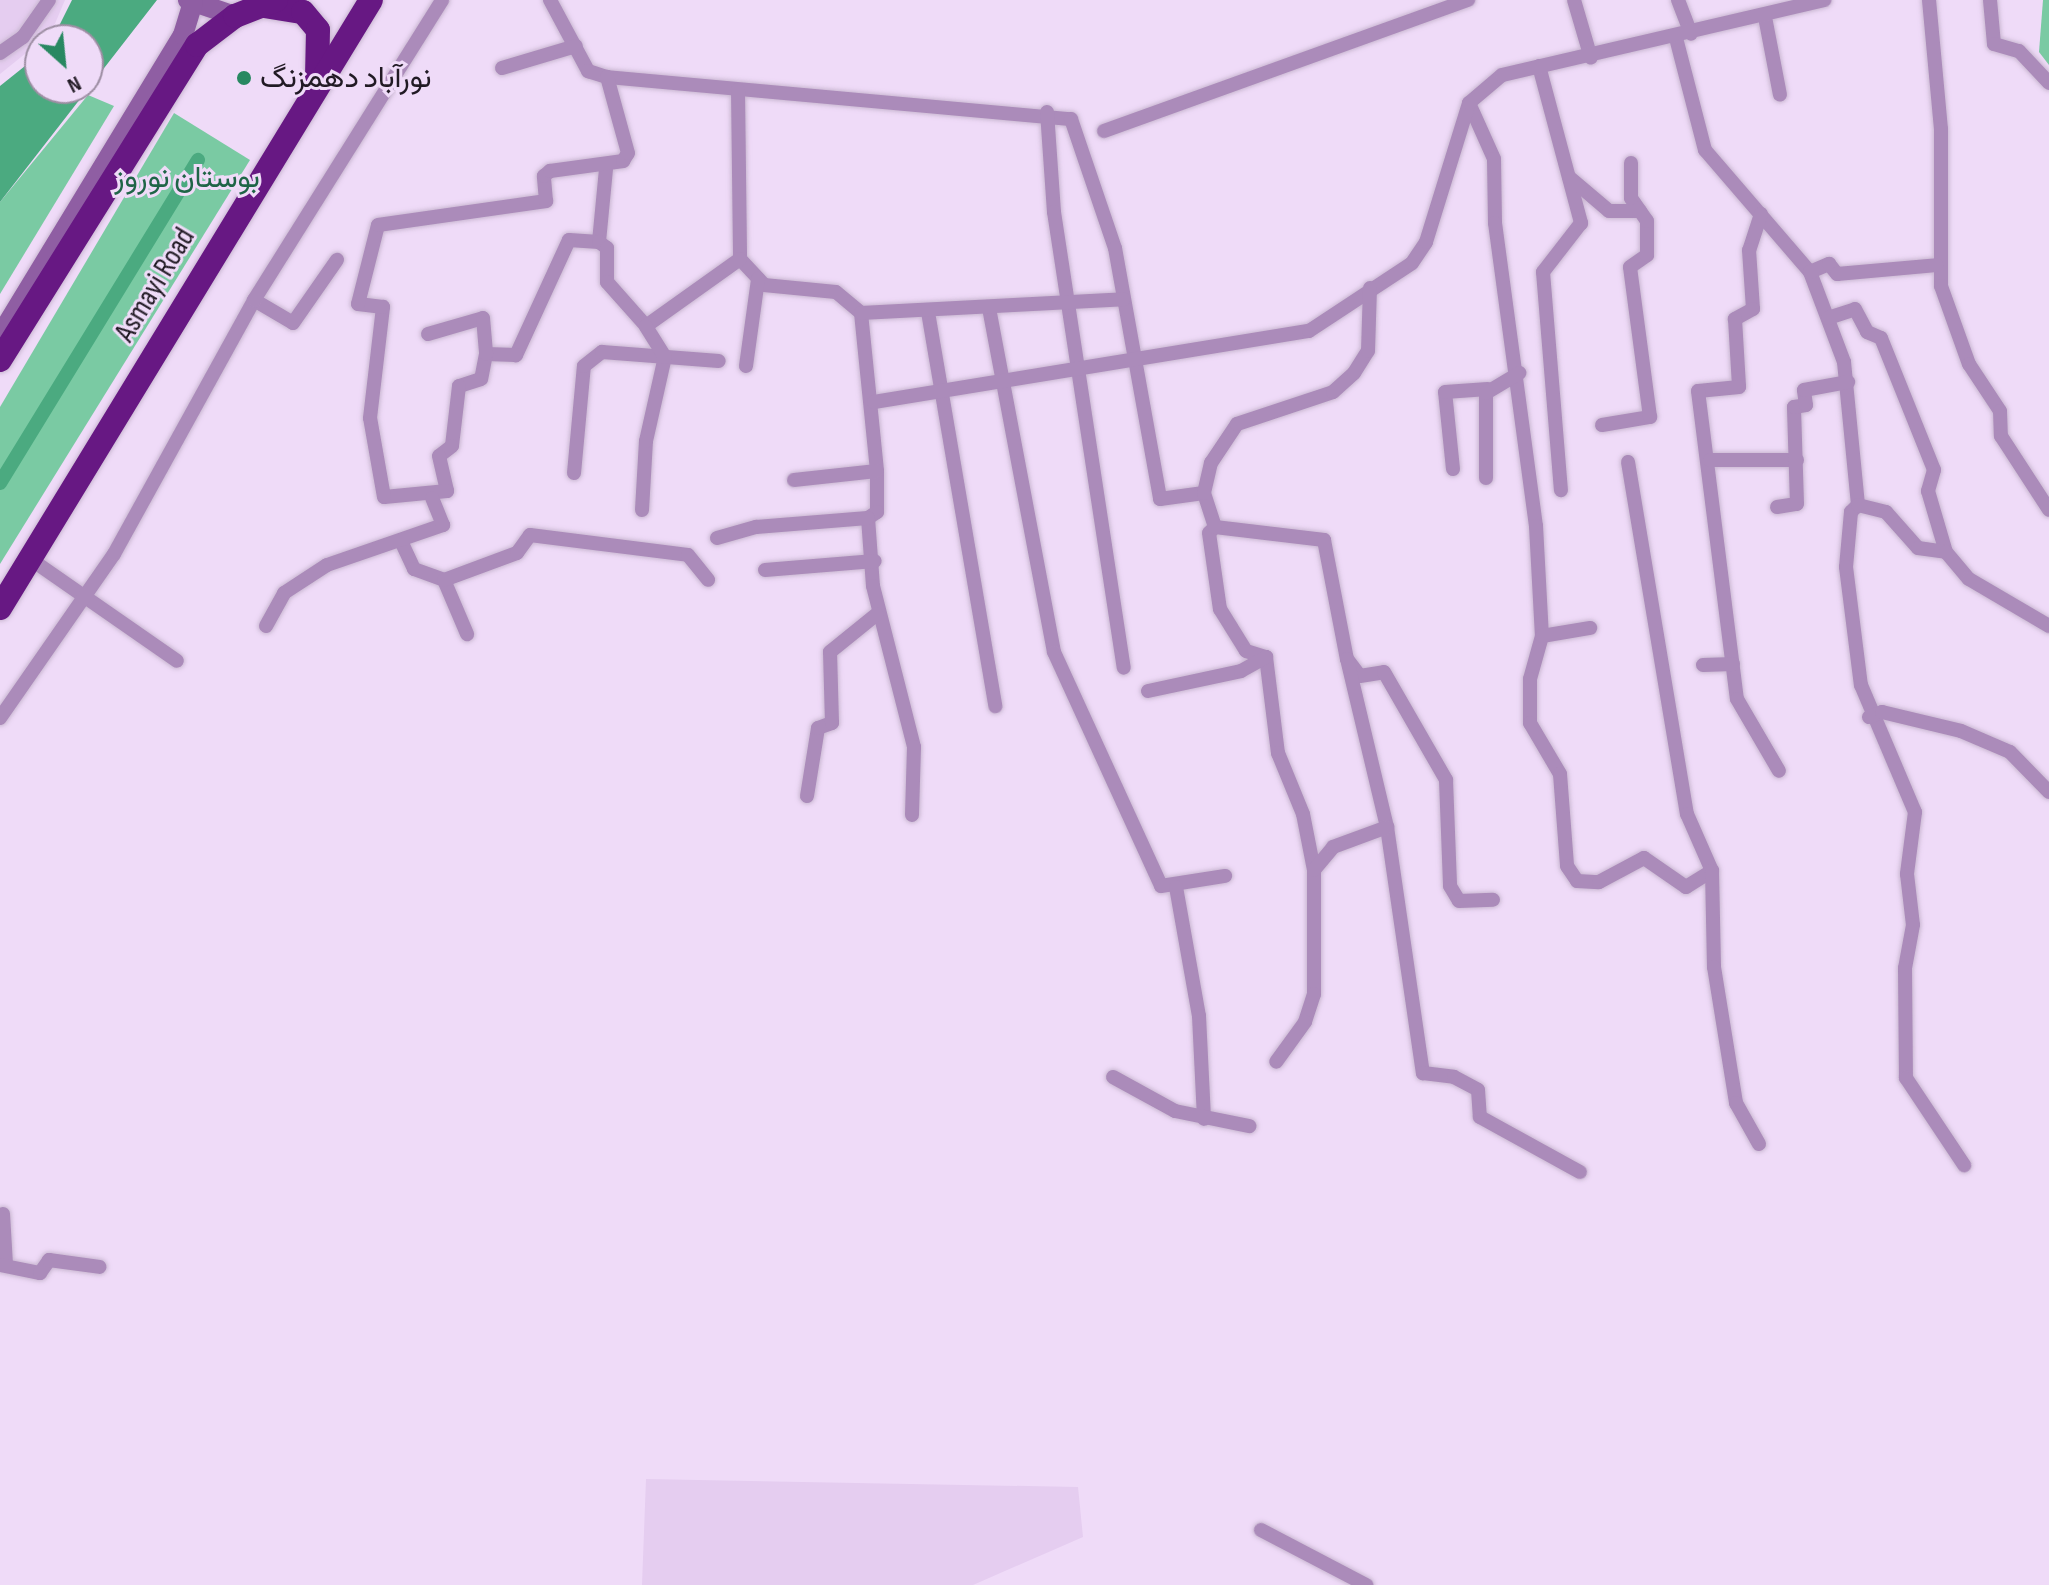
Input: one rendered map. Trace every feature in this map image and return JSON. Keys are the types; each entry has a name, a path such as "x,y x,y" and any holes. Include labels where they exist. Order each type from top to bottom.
{"highway":[{"name":"Asmayi Road","path":"0,608 371,0"},
{"path":"0,360 182,65 235,16 270,3 303,12 318,30 314,92"}],"main road":[{"path":"0,336 183,35 190,2 235,16"}],"street":[{"path":"0,53 23,37 49,0"},
{"path":"0,718 83,599 254,300 442,0"},
{"path":"550,0 588,71 607,77 738,90 1047,112 1071,119 1078,132 1141,361 1160,499 1204,493"},
{"path":"1104,131 1468,0"},
{"path":"1574,0 1591,58"},
{"path":"1678,0 1691,34"},
{"path":"874,402 1077,374 1309,331 1340,317 1370,288 1412,263 1426,242 1469,103 1502,75 1591,58 1824,0"},
{"path":"1929,0 1941,129 1937,265 1954,329 2000,411 2001,436 2049,510"},
{"path":"1990,0 1994,44 2019,51 2049,83"},
{"path":"1765,17 1780,95"},
{"path":"1676,38 1705,150 1810,272 1848,382 1858,505 1851,512 1846,567 1869,717 1905,774 1915,812 1907,874 1913,925 1905,968 1906,1078 1964,1165"},
{"path":"502,68 576,46"},
{"path":"1539,66 1581,223 1543,272 1561,490"},
{"path":"428,334 483,318 486,354 481,379 459,386 452,446 439,456 447,491 432,498 384,497 375,460 370,418 383,307 358,304 378,225 546,201 544,176 550,171 606,169 628,153 607,77"},
{"path":"738,90 740,259 771,288 836,292 861,313 1068,305 1124,299"},
{"path":"1469,103 1494,159 1495,223 1519,373 1542,636 1530,679 1530,723 1560,774 1570,877 1615,880 1644,858 1686,887 1712,871"},
{"path":"1047,112 1077,374 1124,668"},
{"path":"1602,425 1650,417 1630,267 1647,255 1640,211 1631,198 1631,163"},
{"path":"599,242 606,169"},
{"path":"1568,177 1609,211 1640,211"},
{"path":"1761,214 1749,250 1753,309 1735,319 1739,387 1698,391 1710,460 1733,664 1745,718 1779,771"},
{"path":"486,354 516,355 569,240 599,242 607,248 607,282 646,326 665,357 646,441 642,510"},
{"path":"646,326 740,259"},
{"path":"254,300 293,323 337,260"},
{"path":"1810,272 1829,264 1837,274 1937,265"},
{"path":"746,366 758,279"},
{"path":"1215,527 1204,493 1211,463 1237,424 1333,392 1354,373 1368,351 1370,288"},
{"path":"989,308 1007,383 1054,652 1156,879 1176,887 1225,876"},
{"path":"1828,318 1855,309 1867,332 1881,338 1934,470 1928,491 1946,552 1969,579 2049,626"},
{"path":"928,312 995,706"},
{"path":"717,538 756,527 868,518 877,512 874,402 861,313"},
{"path":"574,473 584,366 609,349 719,361"},
{"path":"1453,469 1445,392 1488,389 1519,373"},
{"path":"1777,507 1797,504 1794,407 1806,405 1804,390 1848,382"},
{"path":"1486,478 1488,389"},
{"path":"1710,460 1797,460"},
{"path":"1628,462 1687,814 1712,871 1721,1023 1736,1103 1759,1144"},
{"path":"794,480 877,471"},
{"path":"266,626 284,593 311,575 443,525 432,498"},
{"path":"1858,505 1886,512 1918,548 1946,552"},
{"path":"868,518 875,561 877,614 914,747 912,815"},
{"path":"1215,527 1209,533 1220,609 1246,651 1266,657"},
{"path":"1215,527 1324,540 1347,659 1387,827 1423,1073 1454,1077 1478,1090 1480,1117 1580,1172"},
{"path":"401,541 414,569 444,580 517,553 530,535 688,555 708,580"},
{"path":"29,558 83,599 177,661"},
{"path":"765,570 875,561"},
{"path":"444,580 467,634"},
{"path":"807,796 818,728 832,723 830,652 877,614"},
{"path":"1542,636 1590,628"},
{"path":"1148,691 1241,671 1266,657"},
{"path":"1266,657 1278,753 1303,814 1314,870 1314,994 1305,1022 1276,1062"},
{"path":"1347,659 1360,676 1384,672 1446,780 1450,886 1457,897 1493,900"},
{"path":"1703,665 1733,664"},
{"path":"1869,717 1882,712 1961,731 2010,752 2049,792"},
{"path":"1314,870 1333,847 1387,827"},
{"path":"1176,887 1199,1016 1204,1119"},
{"path":"1113,1077 1204,1119 1249,1126"},
{"path":"3,1214 3,1265 40,1273 49,1260 100,1267"},
{"path":"1261,1530 1366,1585"}],"shaded area":[{"path":"0,0 65,0 55,24 24,24 24,55 0,74"},
{"path":"72,0 157,0 104,68 104,24 60,24"},
{"path":"24,67 24,104 76,104 0,202 0,86"},
{"path":"646,1479 1078,1487 1083,1537 973,1585 642,1585"}],"green space":[{"path":"2043,0 2049,0 2049,65 2039,52"},
{"path":"104,102 114,106 0,294 0,202 81,104"},
{"name":"بوستان نوروز","path":"174,113 250,160 0,564 0,407"}],"waterway":[{"path":"0,483 198,160"}],"place":[{"name":"نورآباد دهمزنگ","path":"244,78"}]}
